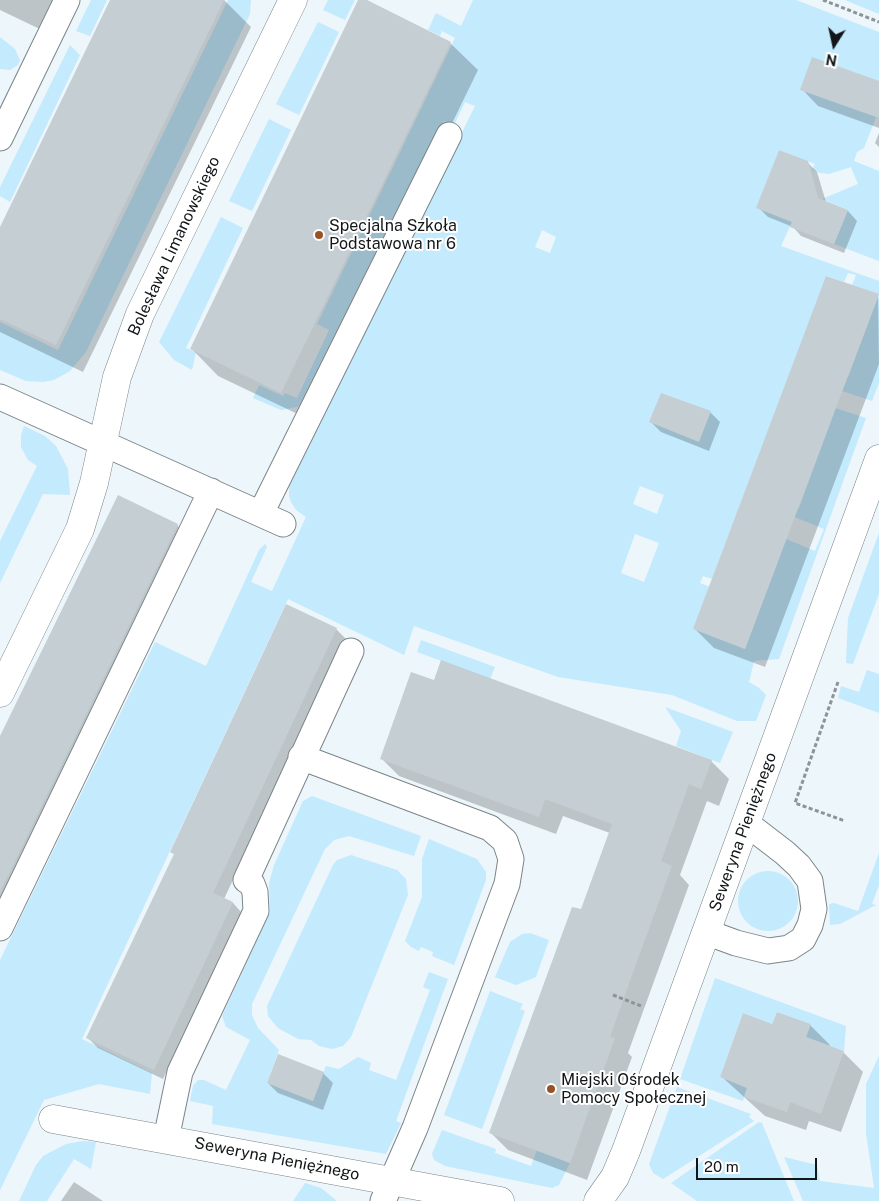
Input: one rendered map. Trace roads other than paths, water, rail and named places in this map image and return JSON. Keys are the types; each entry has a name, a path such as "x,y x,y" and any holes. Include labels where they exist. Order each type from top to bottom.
{"street":[{"name":"Bolesława Limanowskiego","path":"0,694 80,529 94,483 117,378 140,314 293,0"},
{"name":"Seweryna Pieniężnego","path":"598,1201 614,1177 626,1151 879,459"},
{"name":"Seweryna Pieniężnego","path":"53,1119 166,1139 388,1191 500,1201"}],"lane":[{"path":"0,138 67,0"},
{"path":"261,513 449,135"},
{"path":"0,397 102,441 283,524"},
{"path":"0,928 211,491"},
{"path":"166,1139 180,1072 256,911 255,892 252,884 246,880 301,756 351,651"},
{"path":"301,756 490,828 505,840 511,859 507,884 388,1191"},
{"path":"706,932 768,952 789,948 803,939 810,925 814,909 810,881 800,866 746,823"}],"place":[{"name":"Specjalna Szkoła Podstawowa nr 6","path":"319,235"},
{"name":"Miejski Ośrodek Pomocy Społecznej","path":"551,1089"}]}
